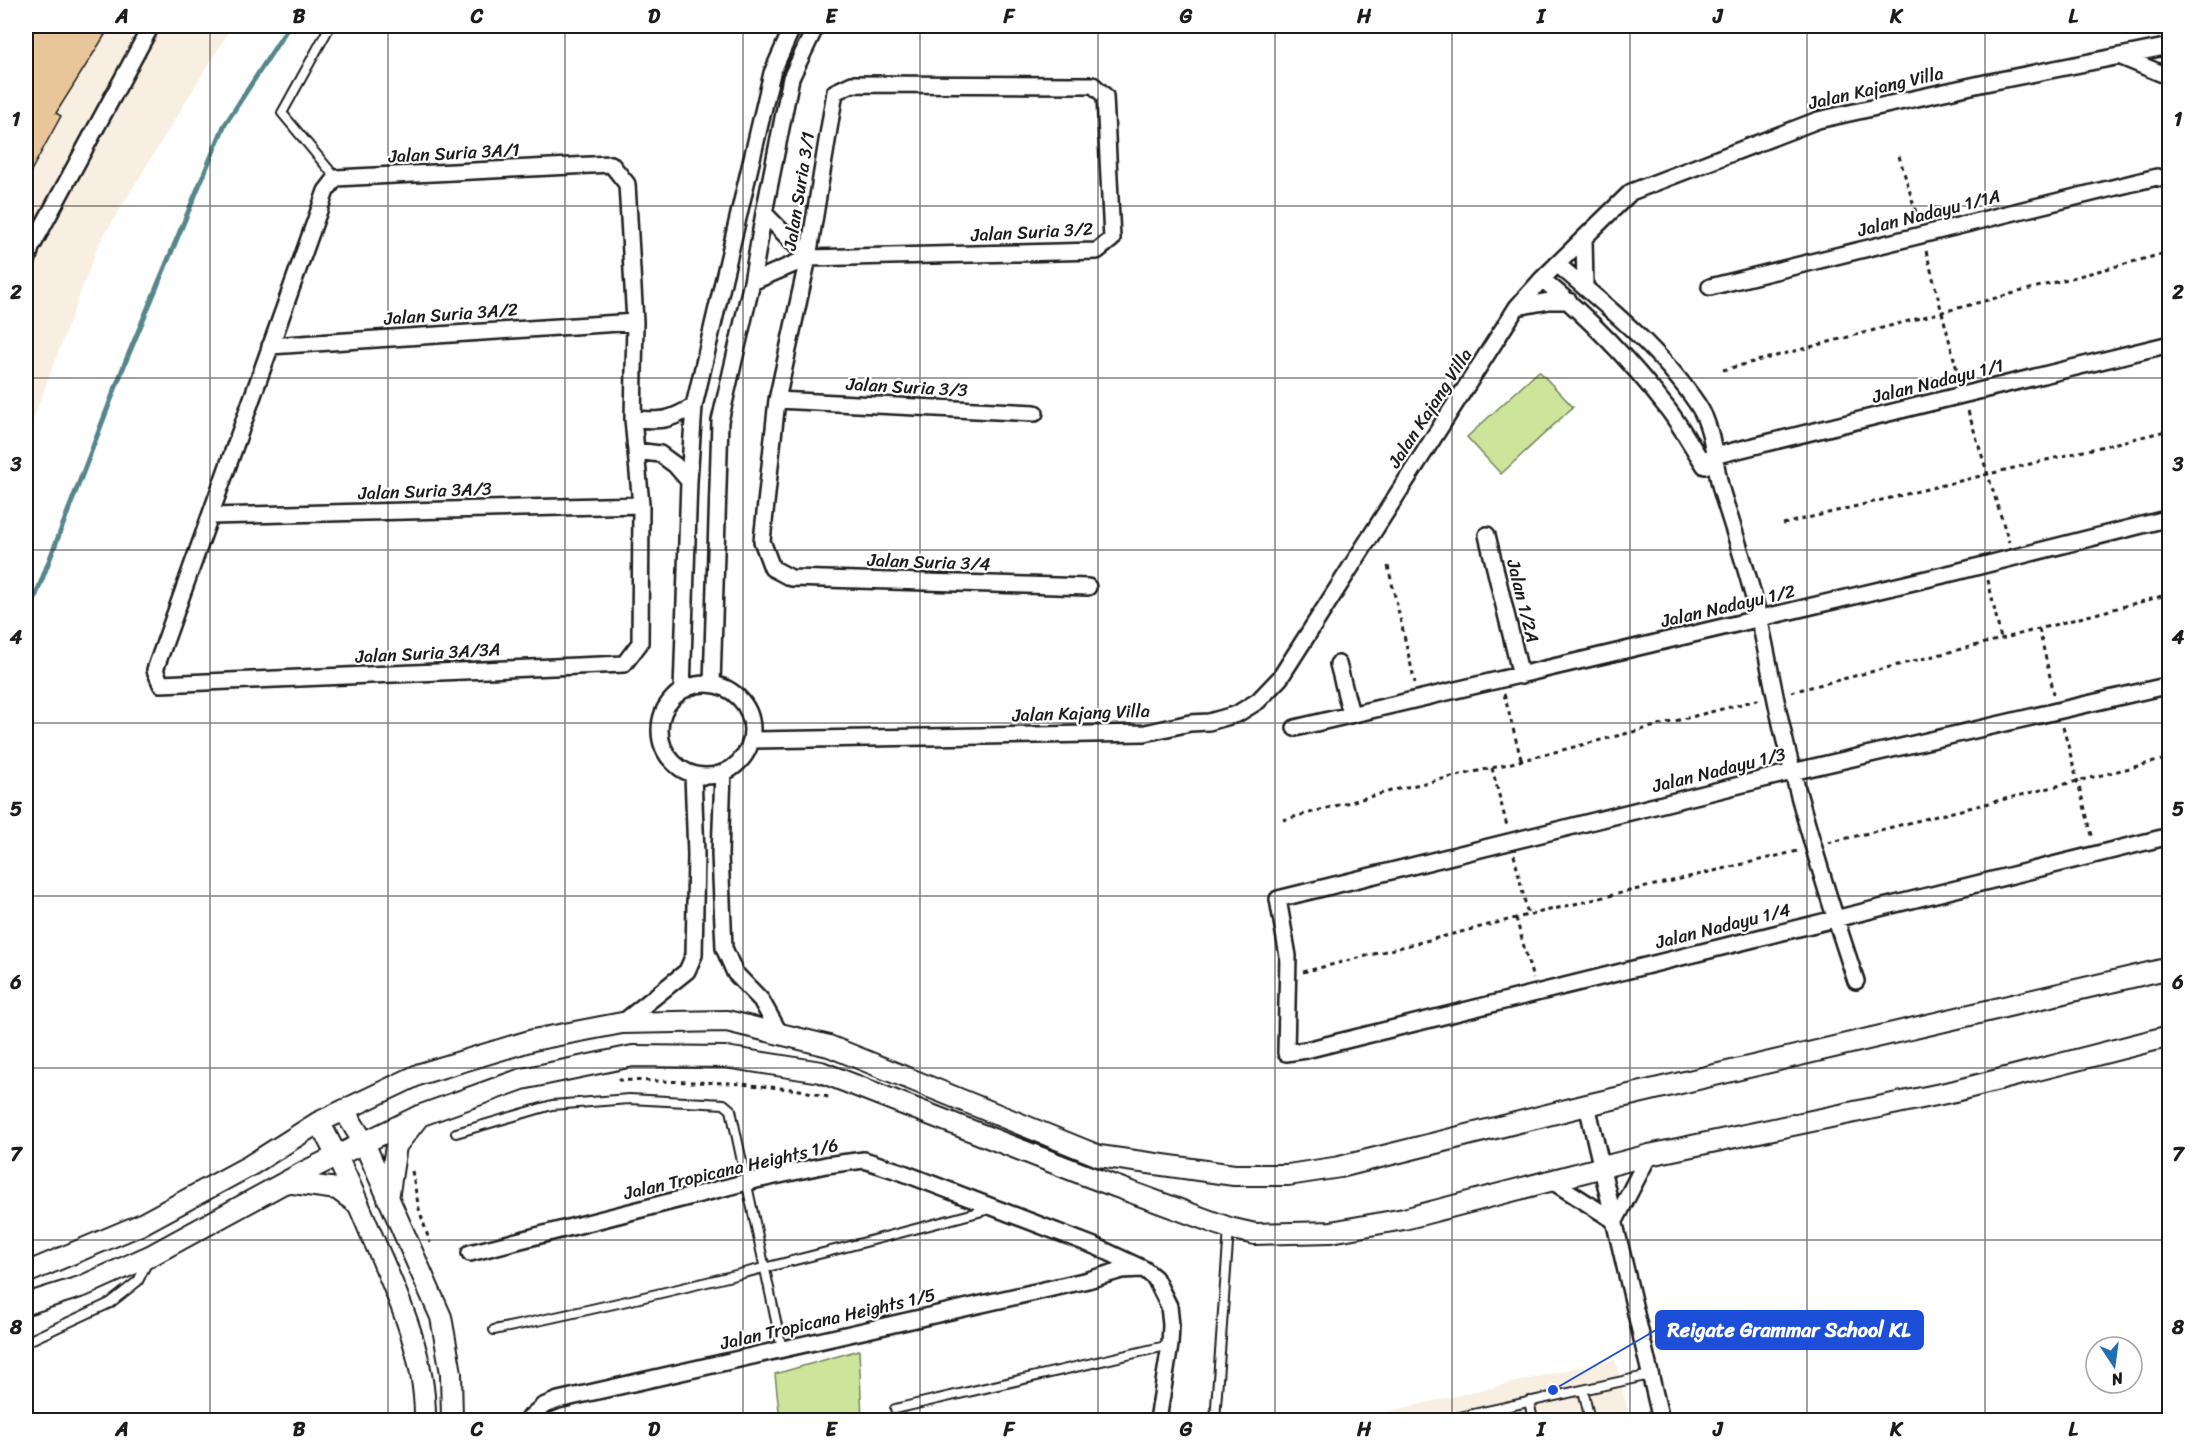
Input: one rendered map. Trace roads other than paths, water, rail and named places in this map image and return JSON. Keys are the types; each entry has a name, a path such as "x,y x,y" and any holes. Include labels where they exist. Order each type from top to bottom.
{"street":[{"path":"26,265 31,248 151,26"},
{"path":"682,690 694,406 772,73 793,26"},
{"path":"712,684 720,421 752,282 791,78 816,26"},
{"name":"Jalan Kajang Villa","path":"751,740 1145,733 1190,723 1209,722 1237,714 1258,701 1280,678 1517,307 1542,279 1631,192 1818,120 2169,46"},
{"path":"2119,56 2169,77"},
{"name":"Jalan Suria 3/1","path":"772,568 762,541 777,400 808,258 835,92 852,84 1093,85 1105,96"},
{"name":"Jalan Suria 3/2","path":"752,282 808,258 1097,251 1112,239 1105,96"},
{"name":"Jalan Suria 3A/1","path":"336,178 611,164 627,184 635,321 633,419"},
{"path":"210,516 326,191 336,178"},
{"name":"Jalan Nadayu 1/1A","path":"1710,287 1923,234 2163,179"},
{"path":"764,213 808,258"},
{"path":"1584,238 1585,288"},
{"path":"1557,264 1606,304 1664,363 1699,406 1710,432 1716,456 1719,485 1759,619 1792,772 1835,919 1856,981"},
{"path":"1542,279 1569,301 1644,379 1678,423 1719,485"},
{"path":"1517,307 1549,301 1569,301"},
{"name":"Jalan Suria 3A/2","path":"270,346 635,321"},
{"path":"1611,343 1628,327"},
{"name":"Jalan Nadayu 1/1","path":"1701,459 2169,344"},
{"path":"1644,379 1664,363"},
{"name":"Jalan Suria 3/3","path":"777,400 1035,413"},
{"path":"633,419 664,421 694,406"},
{"name":"Jalan Suria 3A/3A","path":"210,516 155,670 161,684 624,664 640,643 641,505 633,419"},
{"path":"636,450 660,454 675,465 689,482"},
{"name":"Jalan Suria 3A/3","path":"210,516 641,505"},
{"name":"Jalan Nadayu 1/2","path":"1295,728 2014,558 2169,518"},
{"name":"Jalan 1/2A","path":"1487,536 1521,676"},
{"name":"Jalan Suria 3/4","path":"772,568 791,578 1088,587"},
{"path":"1338,664 1351,714"},
{"path":"696,684 712,684 726,688 739,697 747,710 752,724 751,740 746,754 723,773 708,776 693,774 679,768 668,757 661,743 659,728 662,713 670,700 682,690 696,684"},
{"name":"Jalan Nadayu 1/3","path":"1286,1053 1288,956 1278,898 1792,772 2169,685"},
{"path":"723,773 720,854 724,948 735,973 761,1000 780,1034"},
{"path":"622,1023 687,971 694,955 696,855 693,774"},
{"name":"Jalan Nadayu 1/4","path":"1286,1053 1306,1050 2169,836"},
{"path":"26,1274 140,1225 250,1165 319,1122 420,1074 533,1040 622,1023 723,1021 780,1034 829,1046 1099,1156 1234,1175 1288,1175 1341,1167 1587,1105 2169,968"},
{"path":"26,1304 83,1286 150,1256 286,1182 419,1116 522,1079 633,1056 725,1057 820,1072 1229,1228 1255,1234 1331,1232 1404,1219 1649,1155 1955,1091 2169,1036"},
{"path":"1587,1105 1662,1420"},
{"path":"344,1110 364,1143 441,1317 451,1373 452,1420"},
{"path":"388,1199 396,1146 419,1116"},
{"path":"319,1122 337,1156 404,1314 420,1363 425,1420"},
{"path":"1615,1221 1649,1155"},
{"name":"Jalan Tropicana Heights 1/6","path":"470,1252 747,1182 826,1165 864,1160 1097,1247 1144,1269"},
{"path":"1552,1181 1615,1221"},
{"path":"286,1182 337,1189 358,1205"},
{"path":"1088,1280 1104,1263 1097,1247"},
{"path":"1144,1269 1155,1278 1169,1306 1170,1345 1158,1420"},
{"name":"Jalan Tropicana Heights 1/5","path":"526,1420 543,1406 558,1400 1088,1280 1122,1270 1144,1269"}],"lane":[{"path":"330,26 282,113 336,178"},
{"path":"456,1133 552,1105 629,1099 724,1104 731,1110 783,1349"},
{"path":"494,1330 564,1316 843,1248 994,1208"},
{"path":"1215,1420 1229,1228"},
{"path":"26,1342 110,1304 138,1281 150,1256"},
{"path":"895,1409 1170,1345"},
{"path":"1446,1420 1650,1375"},
{"path":"1583,1390 1590,1420"},
{"path":"1529,1401 1533,1420"}],"waterway":[{"path":"26,621 125,363 224,126 289,26"}],"place":[{"name":"Reigate Grammar School KL","path":"1553,1390"}]}
